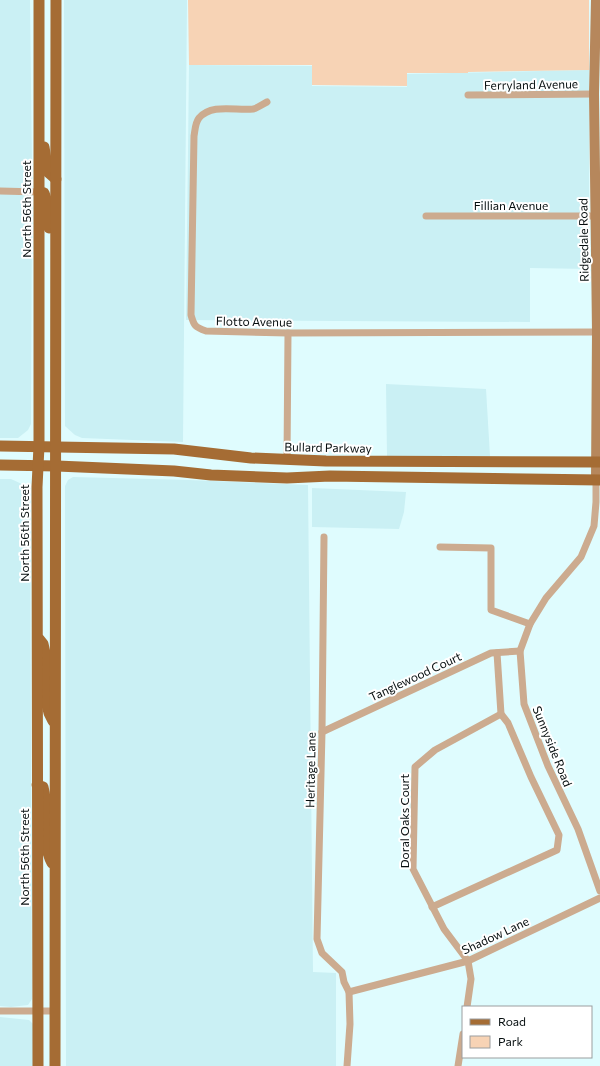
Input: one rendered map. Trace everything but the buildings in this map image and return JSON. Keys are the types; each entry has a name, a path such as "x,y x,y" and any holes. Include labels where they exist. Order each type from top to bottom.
{"main road":[{"name":"North 56th Street","path":"38,1066 37,637 39,446 39,0"},
{"path":"44,0 46,5 46,56 50,62 56,65"},
{"path":"55,1066 57,466 56,0"},
{"path":"38,119 48,172 56,179"},
{"path":"39,192 44,193 48,205 49,265 56,279"},
{"name":"Bullard Parkway","path":"0,446 56,446 174,450 252,458 288,459 404,462 598,462"},
{"path":"0,465 174,471 217,476 288,478 330,476 598,480"},
{"path":"37,637 43,644 46,653 47,705 55,726"},
{"path":"37,785 43,787 46,794 46,842 48,854 55,869"}],"street":[{"name":"Ridgedale Road","path":"596,0 594,94 598,332 598,480"},
{"name":"Ferryland Avenue","path":"468,95 594,94"},
{"name":"Flotto Avenue","path":"267,102 255,109 212,110 199,118 195,127 192,315 193,323 197,328 206,331 288,333 598,332"},
{"path":"0,191 39,192"},
{"name":"Fillian Avenue","path":"426,216 595,216"},
{"path":"288,333 288,459"},
{"name":"Sunnyside Road","path":"598,480 594,526 581,557 546,598 530,624 520,651 524,704 548,766 578,829 600,891"},
{"name":"Heritage Lane","path":"324,537 322,732 317,939 322,953 342,972 344,982 349,992 350,1024 347,1066"},
{"path":"440,547 492,548 491,610 530,624"},
{"name":"Tanglewood Court","path":"322,732 491,653 520,651"},
{"path":"432,907 557,850 559,835 531,777 508,723 501,714 497,653"},
{"name":"Doral Oaks Court","path":"468,961 444,929 413,869 415,767 435,750 501,714"},
{"name":"Shadow Lane","path":"349,992 468,961 600,898"},
{"path":"467,1006 471,979 468,961"},
{"path":"0,1011 55,1011"},
{"path":"458,1066 462,1040"}],"shaded area":[{"path":"0,0 30,0 32,172 31,424 28,430 18,438 0,438"},
{"path":"64,0 187,0 183,442 82,438 75,435 65,426"},
{"path":"189,65 312,66 312,86 407,87 407,74 589,70 589,269 530,268 530,322 186,320"},
{"path":"386,384 486,389 490,456 387,456"},
{"path":"73,477 308,485 313,972 336,973 336,1066 66,1066 65,486 68,480"},
{"path":"0,479 11,479 24,485 30,498 32,999 28,1005 11,1007 0,1006"},
{"path":"312,488 406,492 404,512 399,529 312,527"},
{"path":"0,1017 29,1020 34,1025 34,1066 0,1066"}],"green space":[{"path":"188,0 589,0 589,70 407,73 407,86 312,85 312,65 189,65"}]}
